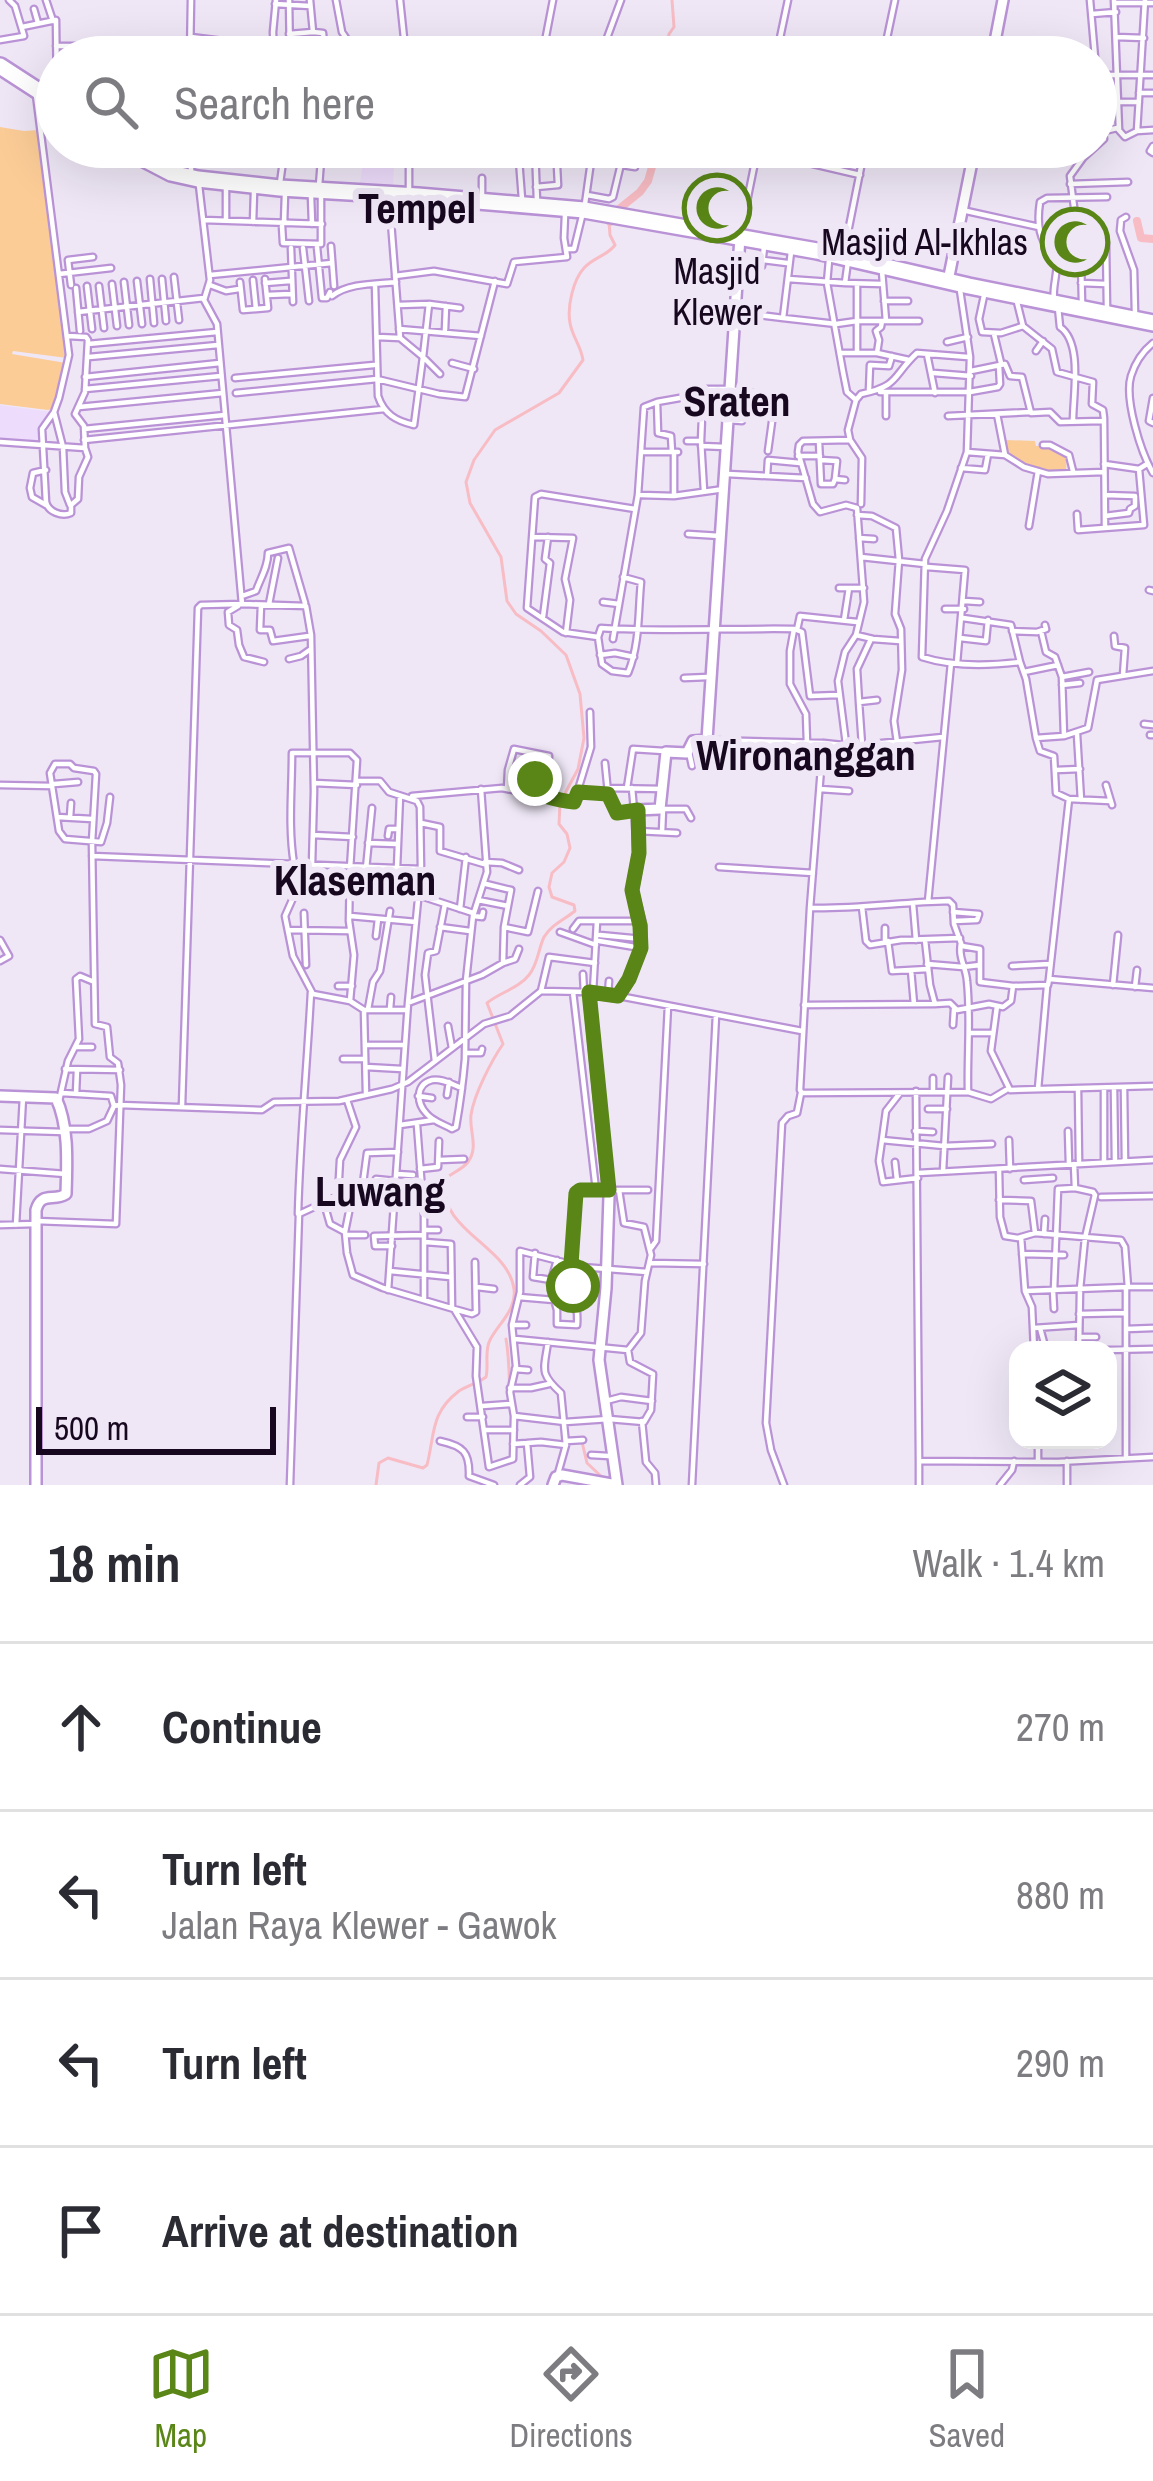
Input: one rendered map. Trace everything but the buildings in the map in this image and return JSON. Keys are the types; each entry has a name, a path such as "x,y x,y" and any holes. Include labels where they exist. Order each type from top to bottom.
{"highway":[{"path":"0,68 36,92"},
{"path":"172,168 226,183 389,195 482,186 579,209 709,226 765,241 791,255 843,254 1056,302"},
{"path":"172,168 282,187"},
{"path":"317,189 526,197 579,209"},
{"path":"616,213 843,254 985,290 1153,320"},
{"path":"1081,306 1153,320"}],"main road":[{"path":"996,36 1003,0"},
{"path":"952,281 971,168"},
{"path":"555,1481 565,1475 617,1485 599,1347 614,1190 584,1010 589,992 613,995 629,979 641,944 632,890 637,864 636,810 662,809 666,752 689,752 693,742 707,740 741,234"},
{"path":"0,1096 60,1097 67,1142 64,1195 39,1201 36,1223 37,1485"}],"street":[{"path":"0,40 28,36 9,0"},
{"path":"46,0 52,21"},
{"path":"190,36 191,0"},
{"path":"336,0 345,36"},
{"path":"549,36 554,0"},
{"path":"608,36 621,0"},
{"path":"780,36 788,0"},
{"path":"887,36 895,0"},
{"path":"1090,0 1093,36"},
{"path":"402,1 404,36"},
{"path":"274,36 276,2 310,3 313,32"},
{"path":"1116,36 1115,2 1148,2 1137,131"},
{"path":"289,3 289,34 323,36"},
{"path":"34,9 38,23"},
{"path":"1091,14 1116,12"},
{"path":"22,27 56,20 56,36"},
{"path":"1117,37 1153,42"},
{"path":"1117,74 1153,76"},
{"path":"1139,93 1153,93"},
{"path":"1138,102 1117,102 1119,129 1125,136 1153,130"},
{"path":"46,505 42,429 54,412 68,361 53,168"},
{"path":"187,168 203,220 210,275 204,298 217,332 241,601"},
{"path":"283,168 283,243 322,243 317,189"},
{"path":"312,224 320,168"},
{"path":"411,168 413,190"},
{"path":"521,168 526,197"},
{"path":"526,197 531,168"},
{"path":"526,197 558,185 557,168"},
{"path":"332,291 434,271 508,284 514,262 566,257 588,168"},
{"path":"579,209 611,198 621,168"},
{"path":"741,234 754,168"},
{"path":"833,168 860,175"},
{"path":"845,284 843,254 861,168"},
{"path":"1075,168 1070,184 1081,306"},
{"path":"709,226 719,182"},
{"path":"1092,197 1098,195 1097,182"},
{"path":"1070,184 1128,182"},
{"path":"226,183 226,222"},
{"path":"253,223 254,186"},
{"path":"731,194 748,197"},
{"path":"389,195 400,338"},
{"path":"1090,208 1092,197"},
{"path":"1073,421 1075,351 1067,331 1060,327 1052,282 1057,266 1054,252 1045,243 1039,211 1043,199 1106,197"},
{"path":"566,249 574,250 579,209"},
{"path":"962,210 1040,227"},
{"path":"1126,217 1120,226 1134,270 1135,313"},
{"path":"203,220 322,224"},
{"path":"1054,252 1078,236"},
{"path":"765,241 762,263 791,255 783,318"},
{"path":"1079,246 1121,242 1126,246"},
{"path":"1106,245 1107,308"},
{"path":"317,247 322,298 327,298 332,291 331,246"},
{"path":"303,248 309,301"},
{"path":"267,295 293,298 291,250 281,253"},
{"path":"843,254 827,283 843,372 848,392 856,400"},
{"path":"80,331 68,260 93,257"},
{"path":"210,275 332,263"},
{"path":"877,353 876,331 884,321 882,266"},
{"path":"59,274 111,268"},
{"path":"174,278 179,320"},
{"path":"150,279 154,323"},
{"path":"162,279 166,322"},
{"path":"788,279 883,284"},
{"path":"253,280 256,309"},
{"path":"210,285 226,290 241,285 243,310 268,308 265,281 292,280"},
{"path":"137,281 142,324"},
{"path":"236,393 377,379 465,397 495,281"},
{"path":"952,281 968,336 971,469"},
{"path":"124,282 129,325"},
{"path":"1081,283 1107,284"},
{"path":"112,284 117,326"},
{"path":"375,284 378,396 397,421 414,425 429,304"},
{"path":"857,284 862,365 889,366 892,356"},
{"path":"867,294 868,284"},
{"path":"87,286 92,329"},
{"path":"99,286 104,328"},
{"path":"982,332 979,319 985,290"},
{"path":"1018,296 1023,326 1053,351 1057,372 1093,381 1092,404 1102,409 1105,421 1105,527"},
{"path":"78,312 204,298"},
{"path":"884,301 908,301"},
{"path":"398,305 460,308"},
{"path":"444,333 446,306"},
{"path":"735,312 836,324 919,321"},
{"path":"946,342 1023,326"},
{"path":"399,328 481,336"},
{"path":"88,344 217,332"},
{"path":"861,504 862,460 848,427 859,395 970,392 1000,386 994,334"},
{"path":"68,336 87,338 89,357 75,416 84,429 88,457 79,477 78,499 71,506"},
{"path":"377,337 400,338 440,374"},
{"path":"1036,351 1043,341"},
{"path":"1105,516 1130,514 1136,506 1143,466 1130,382 1144,350 1153,343"},
{"path":"89,357 218,344"},
{"path":"840,353 877,353 908,360"},
{"path":"886,416 883,392 917,353 970,357"},
{"path":"927,353 935,394"},
{"path":"368,358 375,365"},
{"path":"85,377 220,363"},
{"path":"452,364 474,369"},
{"path":"235,378 375,365"},
{"path":"869,392 870,365"},
{"path":"933,372 947,378 1006,365 1010,376 1022,377 1031,412"},
{"path":"159,369 160,382"},
{"path":"843,372 854,370"},
{"path":"903,370 903,393"},
{"path":"119,374 120,386"},
{"path":"85,389 221,376"},
{"path":"613,639 638,495 644,407 686,398 698,390 730,389 775,398 768,451"},
{"path":"698,390 704,490"},
{"path":"79,407 223,393"},
{"path":"654,452 657,402"},
{"path":"1153,402 1149,421 1153,422"},
{"path":"0,442 63,447 384,409"},
{"path":"46,470 32,473 32,497 51,511 71,513 54,412"},
{"path":"948,416 1050,412 1058,422 1105,421"},
{"path":"997,414 1004,455"},
{"path":"84,429 225,415"},
{"path":"728,420 742,421"},
{"path":"658,433 671,436 674,496"},
{"path":"846,743 838,695 843,656 856,634 864,588 857,507 820,512 799,459 801,442 850,440"},
{"path":"687,441 726,447"},
{"path":"819,442 825,485"},
{"path":"1042,445 1069,455 1072,471"},
{"path":"643,452 675,452"},
{"path":"970,452 1004,455 1048,474 1143,466 1153,473"},
{"path":"970,452 926,566 921,654 986,666 1019,662"},
{"path":"962,468 985,470 988,454"},
{"path":"724,474 834,484 837,461 769,460 766,477"},
{"path":"1028,526 1038,472"},
{"path":"835,479 844,480"},
{"path":"638,495 724,489"},
{"path":"1105,495 1138,496"},
{"path":"1077,514 1077,530 1144,525 1138,496"},
{"path":"598,637 566,633 526,606 535,497 635,509"},
{"path":"856,515 872,516 896,528 902,543 895,614 901,628 902,687 894,724 897,742"},
{"path":"688,534 720,536"},
{"path":"533,537 573,538 565,579 570,600 566,633"},
{"path":"543,617 550,574 545,559 548,537"},
{"path":"860,538 874,539"},
{"path":"263,662 243,657 238,629 230,625 228,610 256,591 268,567 268,553 290,548 311,635 317,788 312,865"},
{"path":"278,557 260,621 261,635 270,630 274,642 311,635"},
{"path":"861,557 964,569 963,618 943,737 928,902"},
{"path":"277,566 293,564"},
{"path":"623,577 641,582 638,629 626,674 613,672 603,666 600,628 638,629 714,627 795,630 802,631 811,696 838,695"},
{"path":"838,588 864,588"},
{"path":"844,620 849,588"},
{"path":"182,1106 197,608 241,601 306,606"},
{"path":"603,602 619,604"},
{"path":"945,609 980,602"},
{"path":"801,766 806,714 790,685 790,651 799,616 859,622"},
{"path":"963,618 1011,625 1040,751 1054,756 1056,793 1111,803 1106,785"},
{"path":"249,620 260,621"},
{"path":"960,638 987,640 988,620"},
{"path":"1012,631 1043,628 1046,652 1053,655 1062,681 1064,736"},
{"path":"856,634 900,641"},
{"path":"1114,636 1115,649 1125,647 1125,674"},
{"path":"862,745 857,668 871,639"},
{"path":"289,659 311,650"},
{"path":"600,655 634,657"},
{"path":"1024,672 1058,665"},
{"path":"1036,737 1064,736 1089,728 1096,681 1153,671"},
{"path":"1062,681 1089,672"},
{"path":"684,677 711,677"},
{"path":"1062,681 1080,683"},
{"path":"859,702 878,700"},
{"path":"412,799 507,789 574,802 591,747 590,712"},
{"path":"1144,724 1153,725"},
{"path":"1077,732 1081,800"},
{"path":"707,740 862,745 943,737"},
{"path":"784,1485 766,1423 782,1124 798,1112 801,1093 823,743"},
{"path":"507,789 514,749 550,757 548,773"},
{"path":"605,763 608,791 617,813 636,810 629,788 633,749 666,752"},
{"path":"534,793 536,781 530,774 535,752"},
{"path":"689,752 692,766"},
{"path":"305,965 293,956 285,913 296,892 288,830 293,796 291,754 354,754 350,1001"},
{"path":"0,1225 116,1224 120,1070 117,1060 110,1057 107,1027 95,1024 92,981 92,842 92,820 95,771 53,764 50,773 63,838 92,842 102,841 110,797"},
{"path":"1055,770 1080,769"},
{"path":"0,785 78,782"},
{"path":"317,788 380,782 388,792 418,803 421,823 388,1290"},
{"path":"462,1088 433,1080 418,1096 424,1112 456,1127 462,1088 465,1053 473,915 485,864 481,789"},
{"path":"578,792 663,789"},
{"path":"820,789 849,790"},
{"path":"84,790 95,792"},
{"path":"396,892 400,796"},
{"path":"1038,1089 1069,799"},
{"path":"70,817 71,803"},
{"path":"371,882 372,808"},
{"path":"657,843 662,809 686,809 691,818"},
{"path":"314,811 323,811"},
{"path":"57,817 92,820"},
{"path":"354,818 370,820"},
{"path":"421,823 440,827 440,851"},
{"path":"388,836 389,829 398,829"},
{"path":"637,831 677,833"},
{"path":"313,835 353,837"},
{"path":"368,843 397,844"},
{"path":"422,855 440,851 519,870"},
{"path":"92,856 421,869"},
{"path":"460,909 466,857"},
{"path":"719,867 813,873"},
{"path":"337,892 338,882"},
{"path":"483,884 510,889 503,963"},
{"path":"504,927 528,935 538,891"},
{"path":"296,892 396,892 473,915 482,917 483,912"},
{"path":"478,900 508,906"},
{"path":"523,901 535,902"},
{"path":"810,908 951,902 965,948 980,948 980,982 1153,988"},
{"path":"913,903 916,940"},
{"path":"435,1060 425,977 428,953 436,951 445,904"},
{"path":"862,908 867,943 872,946 886,941 960,940"},
{"path":"367,1095 366,1009 380,971 390,911"},
{"path":"290,1485 300,1137 311,992 304,954 304,913"},
{"path":"349,916 416,922"},
{"path":"376,936 378,920"},
{"path":"954,920 964,927"},
{"path":"574,928 580,921 639,921"},
{"path":"589,992 597,921"},
{"path":"440,927 472,932"},
{"path":"885,928 892,971 980,965"},
{"path":"288,930 350,931"},
{"path":"560,932 641,944"},
{"path":"1113,986 1118,935"},
{"path":"0,940 9,955 0,961"},
{"path":"926,940 934,1004"},
{"path":"960,940 967,980 968,1092"},
{"path":"311,992 366,1009 408,1006 515,959 519,949"},
{"path":"293,956 304,954"},
{"path":"541,991 549,957 595,963"},
{"path":"1012,966 1051,964"},
{"path":"911,970 914,1004"},
{"path":"1135,987 1137,970"},
{"path":"583,974 589,992"},
{"path":"425,977 436,977"},
{"path":"92,981 76,979 79,1039 65,1069 60,1097 110,1095 116,1106"},
{"path":"609,981 613,995 802,1030"},
{"path":"338,986 352,986"},
{"path":"954,1010 1010,1003 1013,986"},
{"path":"116,1106 262,1110 271,1102 347,1100 408,1082 489,1022 510,1016 541,991 589,992"},
{"path":"573,992 596,1190"},
{"path":"370,994 382,994"},
{"path":"390,1009 391,997"},
{"path":"804,1005 950,1004 952,1025"},
{"path":"651,1248 656,1241 668,1006"},
{"path":"997,1006 992,1056 1008,1089"},
{"path":"692,1485 716,1015"},
{"path":"448,1026 452,1048"},
{"path":"969,1033 992,1033"},
{"path":"365,1045 405,1045"},
{"path":"76,1047 92,1047"},
{"path":"465,1053 481,1053 482,1049"},
{"path":"343,1059 403,1069"},
{"path":"65,1069 120,1070"},
{"path":"76,1094 77,1070"},
{"path":"943,1171 948,1076"},
{"path":"933,1091 934,1078"},
{"path":"447,1095 448,1082"},
{"path":"801,1093 968,1092 991,1099 1008,1089 1153,1086"},
{"path":"1124,1088 1125,1162"},
{"path":"1075,1188 1078,1089"},
{"path":"1114,1089 1114,1162"},
{"path":"1104,1090 1104,1162"},
{"path":"903,1091 885,1116 879,1162 883,1182 943,1171 1153,1160"},
{"path":"916,1091 919,1485"},
{"path":"585,1096 599,1095"},
{"path":"418,1096 432,1097"},
{"path":"16,1225 23,1097"},
{"path":"338,1196 340,1160 356,1127 347,1100"},
{"path":"0,1130 88,1129 107,1121 116,1106"},
{"path":"928,1109 947,1109"},
{"path":"885,1116 898,1118"},
{"path":"400,1125 434,1120"},
{"path":"416,1125 424,1299"},
{"path":"1068,1130 1074,1164"},
{"path":"915,1132 933,1132"},
{"path":"882,1140 944,1146 992,1144"},
{"path":"420,1169 437,1168 439,1141"},
{"path":"1009,1141 1010,1168"},
{"path":"361,1198 367,1153 398,1152"},
{"path":"439,1160 464,1159"},
{"path":"895,1162 897,1182"},
{"path":"1041,1166 1042,1178"},
{"path":"0,1169 66,1174"},
{"path":"999,1169 1007,1237 1035,1233 1123,1241 1126,1457"},
{"path":"376,1179 413,1175"},
{"path":"1024,1180 1053,1178"},
{"path":"1054,1309 1058,1188 1075,1188 1095,1194 1084,1238 1078,1341"},
{"path":"18,1190 28,1190"},
{"path":"514,1416 565,1422 648,1418 653,1374 630,1362 628,1350 641,1333 651,1248 643,1226 624,1223 614,1190"},
{"path":"557,1260 552,1280 557,1324 576,1326 572,1265 576,1193 648,1190"},
{"path":"298,1215 338,1196 439,1202"},
{"path":"1101,1197 1153,1196"},
{"path":"352,1197 346,1233 352,1274 388,1290 475,1313 475,1262"},
{"path":"1000,1200 1031,1202 1035,1233"},
{"path":"324,1203 330,1224 346,1233 365,1235"},
{"path":"1044,1234 1046,1219"},
{"path":"424,1236 438,1230"},
{"path":"392,1246 375,1246 374,1236 424,1236 451,1244 453,1308 478,1347 476,1376 492,1484 469,1476"},
{"path":"1021,1237 1025,1292 1042,1341"},
{"path":"490,1467 513,1461 512,1324 519,1298 521,1250 572,1265 647,1272"},
{"path":"536,1253 533,1277 552,1280"},
{"path":"1022,1254 1064,1255"},
{"path":"650,1263 704,1264"},
{"path":"390,1271 452,1277"},
{"path":"477,1287 494,1289"},
{"path":"1025,1292 1153,1287"},
{"path":"519,1298 554,1300"},
{"path":"1079,1314 1126,1313"},
{"path":"512,1324 526,1325"},
{"path":"1037,1328 1079,1324"},
{"path":"1035,1341 1037,1328"},
{"path":"1126,1329 1153,1328"},
{"path":"1078,1337 1096,1337"},
{"path":"515,1339 628,1350"},
{"path":"548,1342 544,1372 549,1384 561,1393 565,1422 566,1443 555,1481"},
{"path":"1117,1349 1153,1349"},
{"path":"515,1369 528,1370"},
{"path":"510,1388 549,1384"},
{"path":"606,1401 621,1397 652,1401"},
{"path":"482,1406 510,1404"},
{"path":"467,1418 483,1417"},
{"path":"642,1421 646,1462 655,1473 656,1485"},
{"path":"484,1430 512,1430"},
{"path":"514,1444 583,1439"},
{"path":"440,1441 466,1451 469,1476 465,1485"},
{"path":"520,1485 530,1477 527,1443"},
{"path":"1038,1449 1039,1462"},
{"path":"591,1455 615,1456"},
{"path":"919,1461 1153,1457"},
{"path":"1000,1485 1014,1461"},
{"path":"1067,1461 1067,1485"}],"shaded area":[{"path":"0,127 36,130 36,168 44,168 67,358 13,351 66,363 52,409 0,404"},
{"path":"362,168 394,168 393,187 360,183"},
{"path":"0,405 51,412 40,429 42,445 0,439"},
{"path":"1005,440 1048,445 1067,455 1066,471 1019,463 1005,455"}],"waterway":[{"path":"669,36 674,27 672,0"},
{"path":"610,222 640,192 652,168"},
{"path":"1137,221 1141,238 1153,239"},
{"path":"376,1485 379,1463 388,1458 423,1468 427,1465 438,1416 459,1391 486,1377 488,1344 514,1297 509,1274 500,1261 452,1213 444,1180 471,1156 473,1107 503,1044 487,1003 525,980 547,933 575,911 574,905 552,897 549,887 552,873 570,848 559,824 560,803 578,769 584,738 580,694 566,655 507,601 501,557 470,503 466,482 474,460 495,430 559,393 583,360 570,323 570,302 584,268 615,245 609,222"},
{"path":"506,1339 512,1420"},
{"path":"511,1430 511,1443"},
{"path":"582,1442 587,1463 603,1478"}],"place":[{"name":"Masjid Klewer","path":"717,208"},
{"name":"Masjid Al-Ikhlas","path":"1075,242"}],"district":[{"name":"Tempel","path":"417,208"},
{"name":"Sraten","path":"737,401"},
{"name":"Wironanggan","path":"806,755"},
{"name":"Klaseman","path":"355,880"},
{"name":"Luwang","path":"380,1191"}],"route":[{"path":"535,779 534,793 556,800 574,802 578,792 608,794 617,813 638,810 639,853 632,890 641,932 640,953 618,996 589,992 609,1190 576,1193 573,1286"}]}
